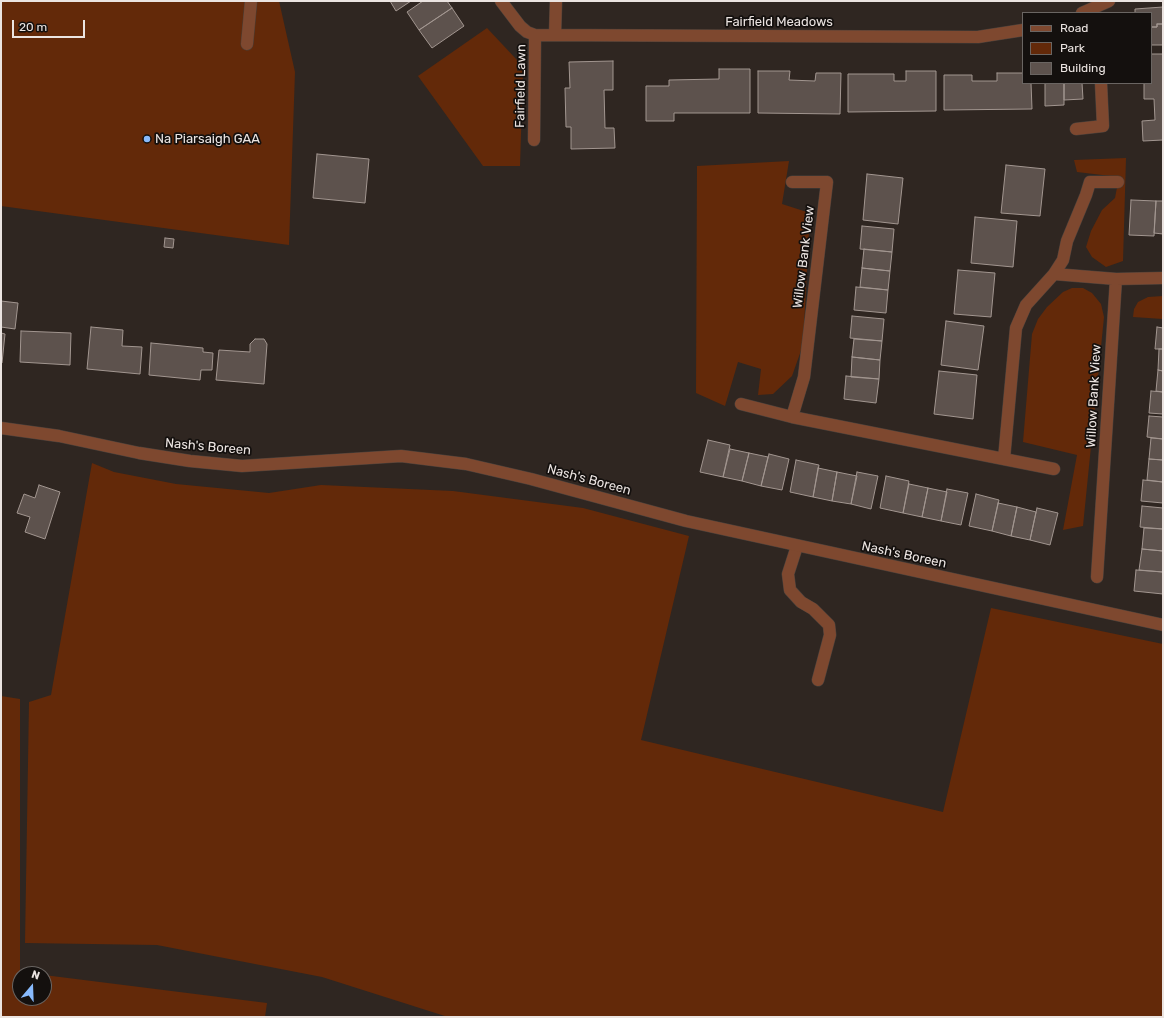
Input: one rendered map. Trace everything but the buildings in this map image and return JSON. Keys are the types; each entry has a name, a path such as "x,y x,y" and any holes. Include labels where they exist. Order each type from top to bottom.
{"street":[{"path":"247,44 251,1"},
{"name":"Fairfield Lawn","path":"501,1 520,26 527,32 535,35 534,140"},
{"path":"555,35 556,1"},
{"path":"1088,12 1109,1"},
{"name":"Fairfield Meadows","path":"535,35 978,37 1022,30"},
{"path":"1076,129 1103,126 1101,84"},
{"name":"Willow Bank View","path":"792,182 827,182 804,377 792,416"},
{"path":"1004,459 1016,328 1026,305 1054,274 1063,260 1067,241 1090,182 1118,182"},
{"path":"1054,274 1116,279 1163,278"},
{"name":"Willow Bank View","path":"1097,577 1116,279"},
{"path":"742,404 792,416 1054,469"},
{"name":"Nash's Boreen","path":"1,428 59,436 139,453 190,461 242,466 401,456 466,464 531,479 686,521 1163,625"},
{"path":"797,546 788,574 790,590 801,602 813,609 829,625 830,630 818,680"}],"green space":[{"name":"Na Piarsaigh GAA","path":"1,1 279,1 295,72 289,245 1,206"},
{"path":"487,28 517,60 517,71 523,70 520,166 483,166 418,76"},
{"path":"1126,158 1123,261 1106,267 1092,257 1086,247 1091,231 1102,210 1115,198 1119,177 1077,172 1074,160"},
{"path":"789,161 782,204 810,213 803,345 792,376 773,394 758,395 761,369 738,362 725,406 696,393 697,166"},
{"path":"1072,288 1083,288 1092,293 1101,304 1104,317 1083,526 1063,530 1077,455 1023,442 1032,334 1038,319 1047,307 1063,292"},
{"path":"1163,296 1163,319 1133,317 1134,309 1138,302 1148,297"},
{"path":"92,463 114,472 176,484 269,493 321,485 453,491 583,508 689,536 641,740 943,812 991,608 1163,644 1163,1017 448,1017 322,977 157,945 25,943 29,702 51,695"},
{"path":"1,696 20,699 20,966 12,966 12,1006 52,1006 52,976 267,1003 265,1017 1,1017"}],"place":[{"name":"Na Piarsaigh GAA","path":"147,139"}]}
